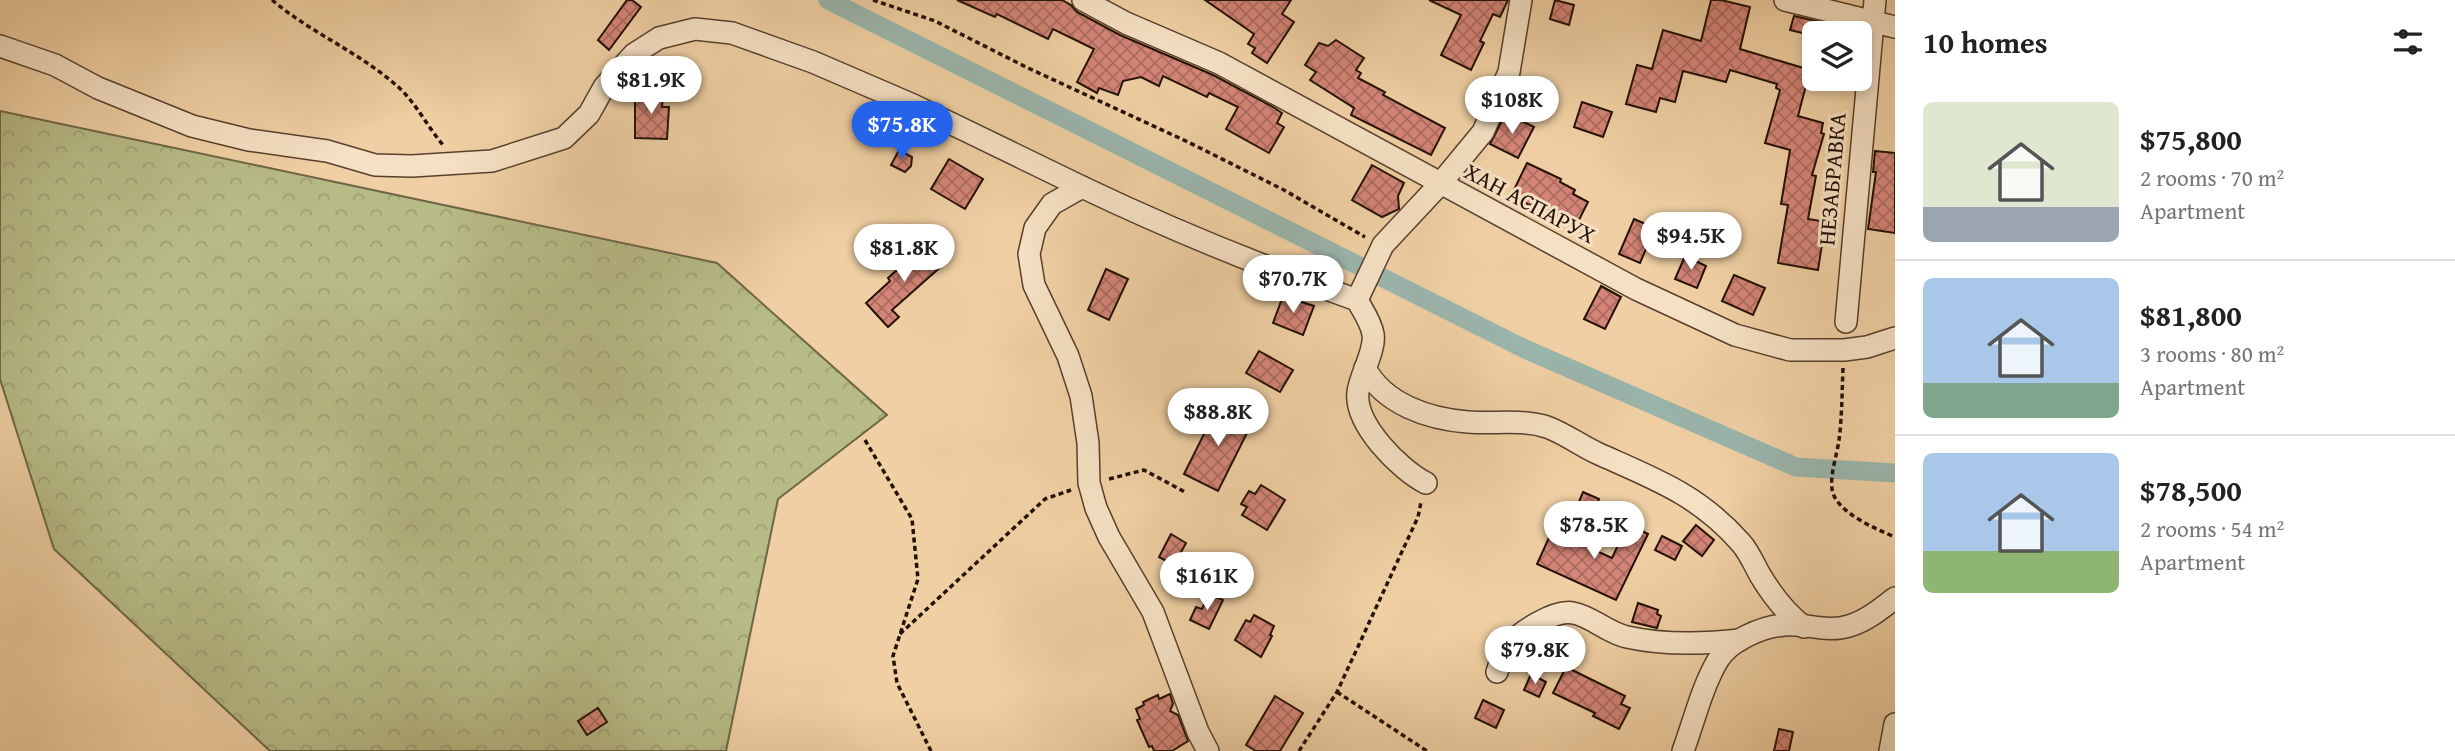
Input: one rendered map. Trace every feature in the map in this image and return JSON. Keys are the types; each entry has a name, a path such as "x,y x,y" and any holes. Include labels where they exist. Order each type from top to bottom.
{"street":[{"name":"ХАН АСПАРУХ","path":"1083,0 1126,23 1219,63 1636,289 1735,335 1790,350 1844,350 1867,347 1895,338"},
{"path":"1357,300 1383,245 1440,184 1483,132 1509,72 1521,0"},
{"path":"1785,0 1864,21"},
{"name":"НЕЗАБРАВКА","path":"1872,23 1875,0"},
{"path":"1872,23 1895,27"},
{"path":"0,46 55,65 98,88 192,126 249,140 327,151 375,165 412,166 492,161 564,138 589,114 604,87 634,54 659,38 695,29 732,33 813,62 913,105 1171,229 1272,270 1357,300 1369,321 1374,337 1357,392 1359,409 1367,426 1409,475 1426,483"},
{"name":"НЕЗАБРАВКА","path":"1846,322 1866,91"},
{"path":"1082,187 1052,205 1035,228 1029,254 1034,285 1068,356 1081,396 1088,443 1089,483 1109,537 1153,612 1198,732 1208,751"},
{"path":"1365,368 1380,390 1394,401 1410,408 1466,422 1519,422 1544,426 1568,435 1596,453 1666,483 1708,510 1743,545 1788,614 1804,627"},
{"path":"1683,751 1719,657 1740,640 1761,630 1785,625 1824,630 1848,627 1869,618 1895,598"},
{"path":"1497,672 1507,647 1527,630 1549,616 1572,612 1625,637 1713,643 1740,640"},
{"path":"1890,751 1895,724"}],"path":[{"path":"272,0 286,12 371,65 400,88 430,131 461,163"},
{"path":"873,0 935,21 1028,68 1188,142 1284,190 1383,245"},
{"path":"1844,350 1839,440 1832,490 1841,507 1849,514 1895,537"},
{"path":"865,440 912,519 918,579 893,656 897,683 931,751"},
{"path":"900,634 1045,499 1089,483 1144,470 1185,492"},
{"path":"1299,751 1337,692 1418,517 1426,483"},
{"path":"1337,692 1427,751"}],"green space":[{"path":"0,111 717,263 887,415 778,499 726,751 270,751 54,549 0,379"}],"building":[{"path":"627,0 632,0 641,7 609,50 598,40"},
{"path":"957,0 1062,0 1077,12 1120,35 1213,75 1273,107 1282,113 1277,123 1284,127 1269,153 1226,129 1238,107 1209,93 1207,97 1163,76 1159,86 1141,77 1123,81 1118,95 1099,88 1097,93 1077,82 1094,49 1053,29 1048,39 997,14 995,17"},
{"path":"1205,0 1291,0 1282,14 1294,22 1267,63 1252,53 1255,48 1248,44 1254,34"},
{"path":"1429,0 1508,0 1500,17 1493,14 1480,41 1484,43 1471,70 1441,55 1461,15"},
{"path":"1555,0 1574,5 1569,25 1550,19"},
{"path":"1711,0 1750,7 1740,49 1802,68 1802,91 1805,91 1798,116 1823,123 1821,133 1824,134 1812,175 1816,176 1808,219 1833,223 1830,245 1822,244 1818,270 1778,263 1788,205 1781,204 1790,150 1765,143 1780,90 1776,88 1777,84 1730,70 1726,82 1683,71 1675,102 1660,98 1656,112 1626,104 1637,65 1652,69 1663,30 1701,41"},
{"path":"1794,16 1816,21 1802,21 1802,33 1790,30"},
{"path":"1336,40 1364,58 1356,70 1361,73 1358,78 1385,92 1383,95 1445,128 1431,155 1351,115 1354,108 1310,80 1316,72 1305,65 1319,43 1328,46"},
{"path":"649,89 663,90 662,107 669,107 667,139 635,138 635,99 637,100 638,92 649,92"},
{"path":"1582,102 1612,112 1603,137 1574,127"},
{"path":"1506,113 1534,127 1518,158 1490,144"},
{"path":"899,150 912,157 911,166 905,172 891,165"},
{"path":"1875,151 1895,153 1895,233 1868,229 1876,172 1873,172"},
{"path":"949,159 983,179 965,209 931,189"},
{"path":"1527,163 1561,179 1560,182 1575,190 1573,194 1588,202 1577,224 1562,216 1557,226 1533,214 1536,208 1511,196"},
{"path":"1372,165 1404,183 1398,196 1399,209 1382,217 1352,200"},
{"path":"1634,219 1655,228 1640,263 1619,254"},
{"path":"926,244 944,264 892,310 899,317 888,327 866,303 890,281 888,278"},
{"path":"1685,256 1706,266 1697,288 1675,279"},
{"path":"1106,269 1128,279 1109,320 1088,310"},
{"path":"1734,275 1765,288 1753,315 1722,301"},
{"path":"1601,286 1621,297 1605,329 1584,319"},
{"path":"1283,296 1314,306 1303,335 1273,323"},
{"path":"1259,351 1293,370 1280,392 1246,373"},
{"path":"1218,406 1252,423 1218,491 1184,474"},
{"path":"1261,485 1285,500 1267,530 1242,515 1247,507 1241,504 1249,491 1255,494"},
{"path":"1583,492 1599,499 1592,515 1576,509"},
{"path":"1628,524 1648,534 1616,600 1537,564 1552,531 1612,558"},
{"path":"1696,525 1714,540 1702,556 1683,541"},
{"path":"1171,534 1186,543 1174,565 1159,557"},
{"path":"1662,536 1682,546 1675,560 1655,550"},
{"path":"1209,594 1223,600 1209,629 1190,620 1196,607 1202,609"},
{"path":"1638,603 1658,610 1657,614 1661,616 1657,628 1632,622"},
{"path":"1254,615 1274,626 1261,657 1235,640 1246,620 1250,622"},
{"path":"1566,667 1625,696 1621,704 1630,708 1619,729 1593,716 1595,713 1553,693"},
{"path":"1531,674 1546,682 1539,697 1524,690"},
{"path":"1170,694 1173,704 1170,711 1178,715 1188,741 1172,751 1154,751 1152,746 1149,747 1137,720 1140,719 1136,709 1144,705 1143,702 1158,695 1159,699"},
{"path":"1275,696 1303,713 1280,751 1256,751 1246,745"},
{"path":"1483,700 1504,710 1496,728 1475,718"},
{"path":"598,708 607,722 587,735 578,721"},
{"path":"1779,729 1793,732 1789,751 1774,751"}],"waterway":[{"path":"828,0 1525,349 1796,467 1895,473"}]}
